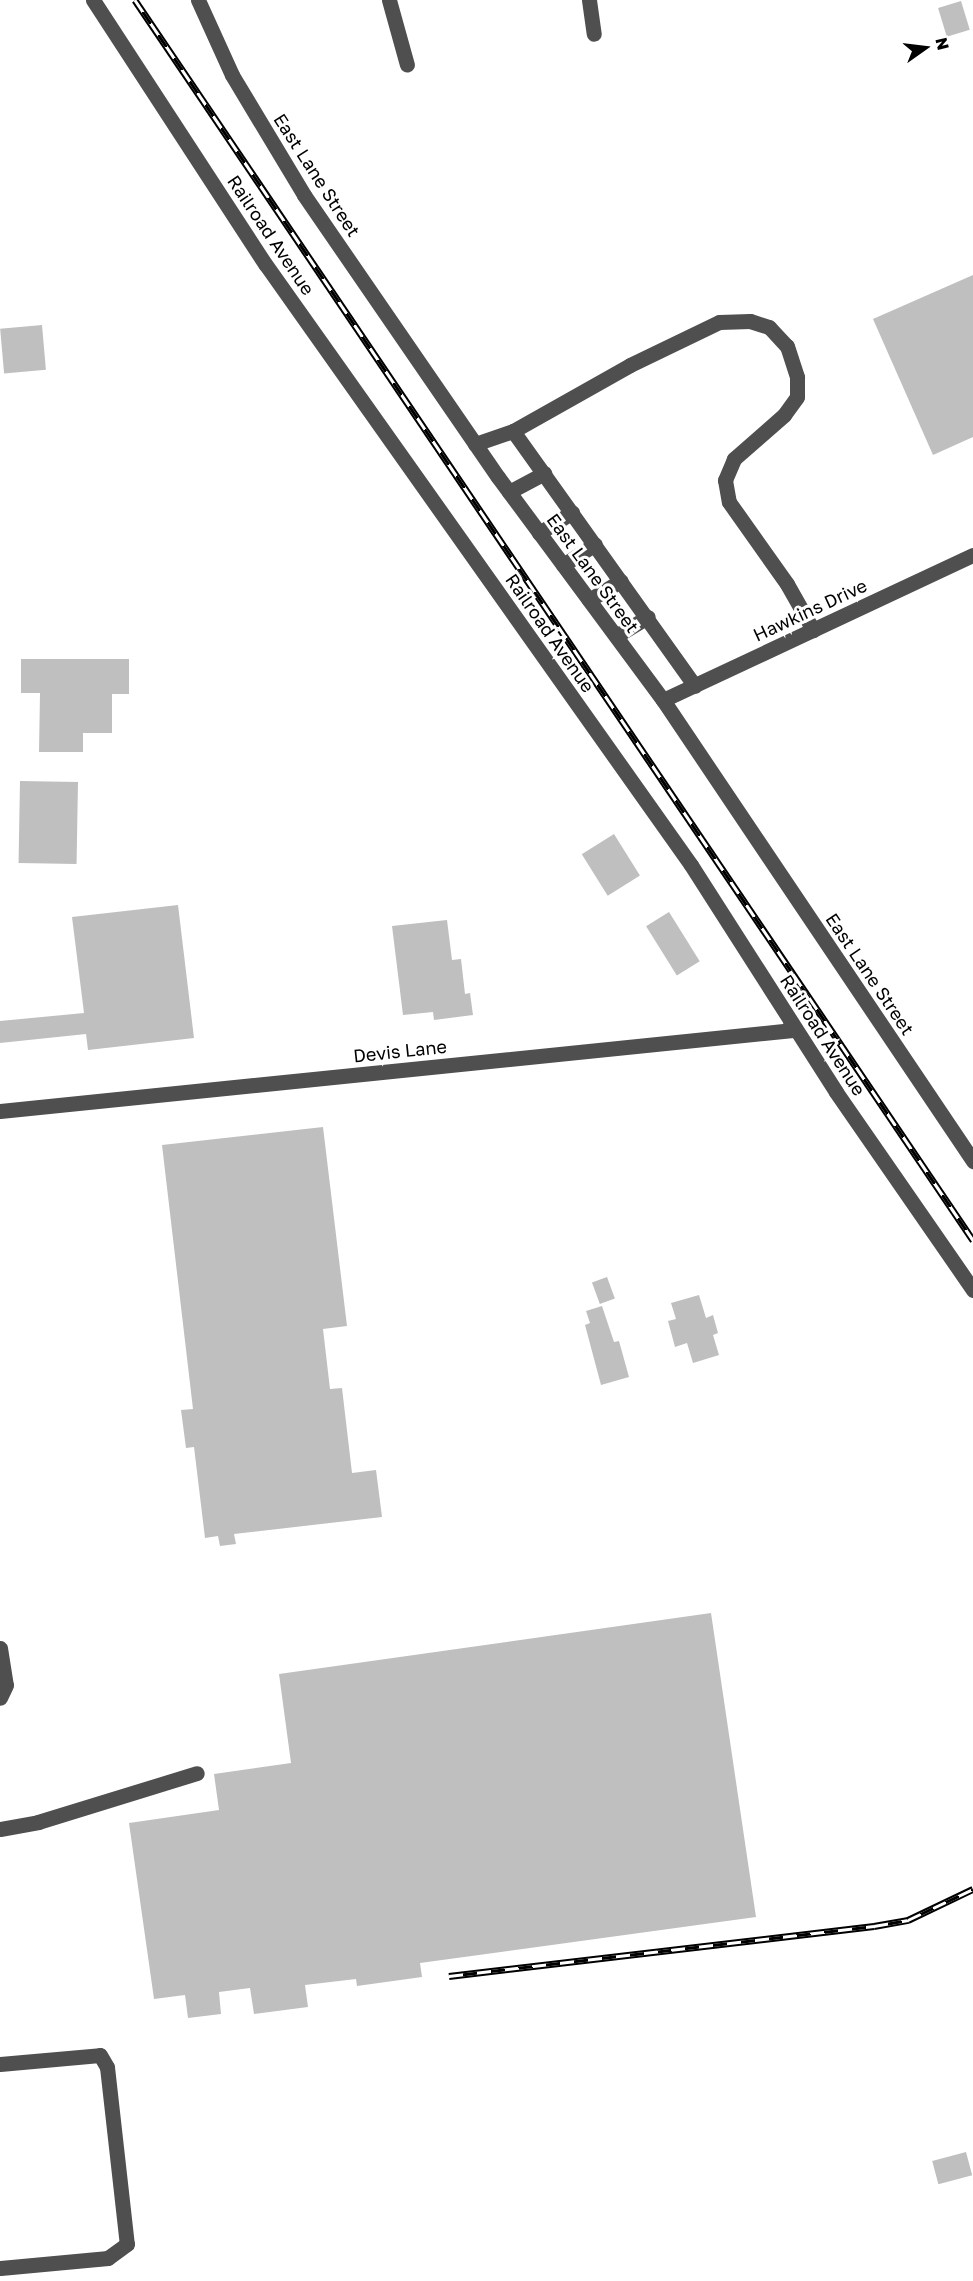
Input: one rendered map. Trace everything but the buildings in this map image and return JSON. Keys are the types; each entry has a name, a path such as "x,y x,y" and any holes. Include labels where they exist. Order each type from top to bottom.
{"street":[{"name":"Railroad Avenue","path":"93,0 266,265 691,865 789,1021 973,1290"},
{"name":"East Lane Street","path":"198,0 232,75 304,195 509,492 663,700 973,1161"},
{"path":"389,0 407,65"},
{"path":"588,0 594,34"},
{"path":"475,444 513,431 630,365 719,322 750,321 769,327 787,346 797,377 797,397 784,415 734,459 725,480 729,502 787,584 813,630"},
{"path":"513,431 648,617 694,686"},
{"path":"509,492 544,473"},
{"path":"539,533 572,512"},
{"path":"563,565 595,544"},
{"name":"Hawkins Drive","path":"663,700 973,555"},
{"path":"589,600 621,581"},
{"path":"616,636 648,617"},
{"name":"Devis Lane","path":"0,1111 793,1030 789,1021"},
{"path":"0,1648 6,1685 0,1698"},
{"path":"0,1829 38,1822 196,1773"},
{"path":"0,2064 100,2055 107,2067 127,2244 108,2258 0,2268"}],"railway":[{"path":"135,0 973,1240"},
{"path":"449,1976 874,1926 908,1920 973,1889"}]}
